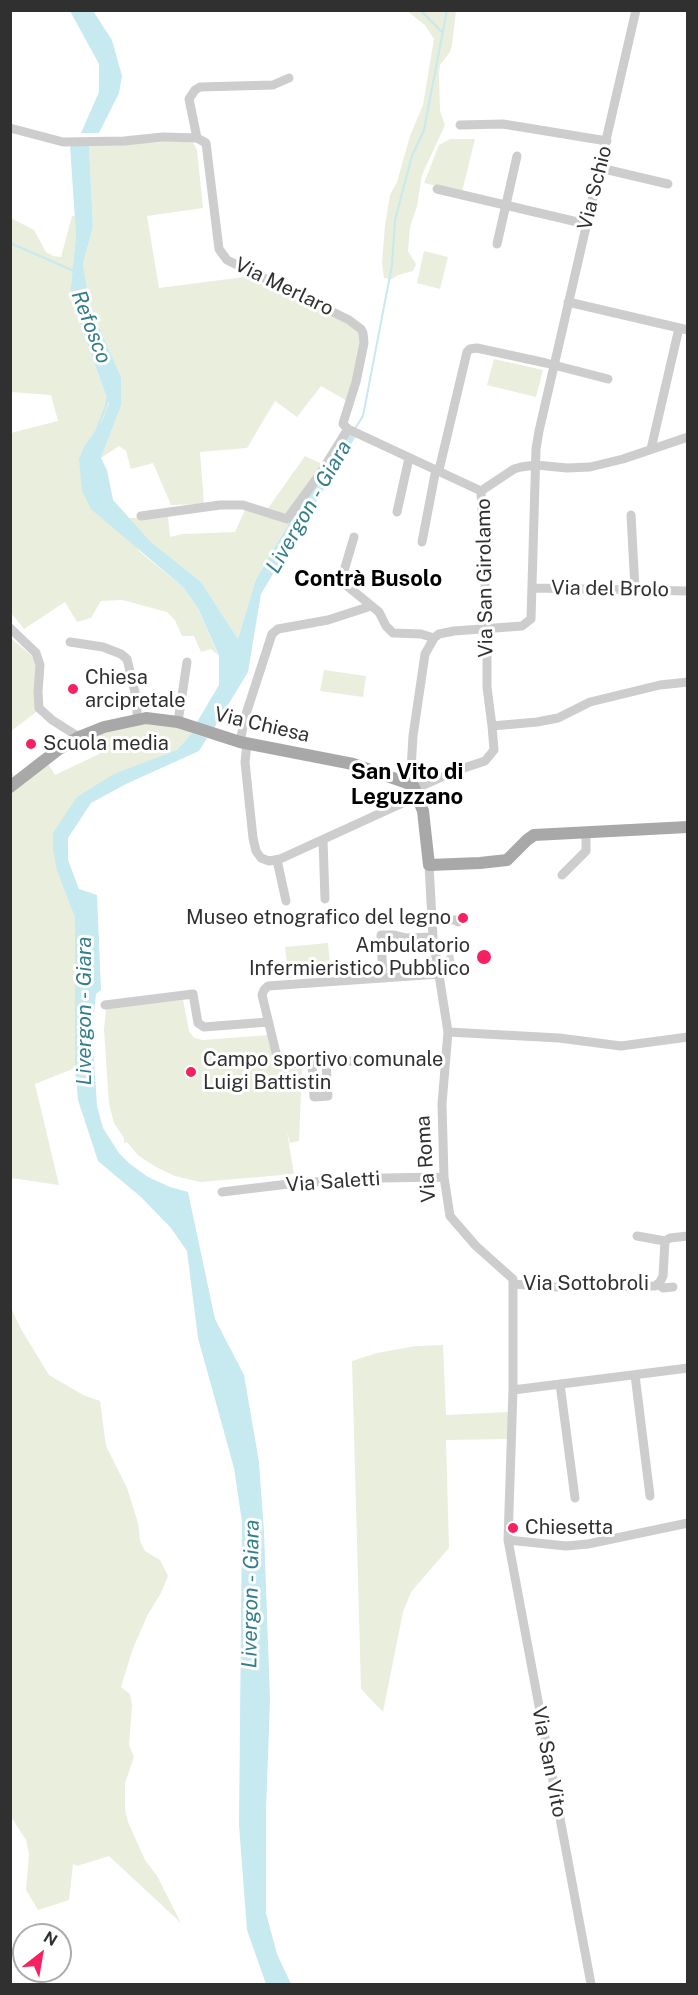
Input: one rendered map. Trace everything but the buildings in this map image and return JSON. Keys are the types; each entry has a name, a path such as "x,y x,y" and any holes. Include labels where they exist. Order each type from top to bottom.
{"main road":[{"name":"Via Chiesa","path":"10,787 59,749 79,737 104,727 146,717 178,722 243,743 353,765 416,790"},
{"name":"Via Roma","path":"416,790 423,811 429,865"},
{"path":"429,865 507,860 534,835 687,826"}],"street":[{"name":"Via Schio","path":"487,630 522,626 527,624 532,614 539,431 636,10"},
{"name":"Via Merlaro","path":"289,78 273,85 200,87 189,99 197,138 206,143 219,249 227,260 349,320 363,333 364,343 356,382 343,424 348,429"},
{"path":"460,125 503,124 607,141"},
{"path":"10,128 63,142 197,138"},
{"path":"497,244 517,156"},
{"path":"600,168 668,184"},
{"path":"437,189 586,224"},
{"path":"568,302 683,329 651,449"},
{"path":"422,542 437,470 467,352 477,348 608,379"},
{"path":"141,516 243,505 287,519 320,474 348,429 481,491"},
{"path":"536,465 567,468 590,467 623,459 687,437"},
{"path":"397,512 409,458"},
{"name":"Via San Girolamo","path":"277,860 323,840 455,771 485,761 494,750 487,687 481,491 514,469 536,465"},
{"path":"631,515 635,589"},
{"path":"354,537 341,581 379,612 386,626 393,633 421,634 434,638"},
{"name":"Via del Brolo","path":"533,588 687,591"},
{"path":"286,901 277,860 268,861 261,858 256,851 253,838 243,743 245,717 272,634 278,629 327,620 371,606"},
{"path":"10,628 36,653 40,665 39,708 58,724 79,737"},
{"path":"416,790 411,770 412,736 425,654 434,638 439,634 487,630"},
{"path":"70,642 103,647 127,659 138,701 137,718"},
{"path":"178,722 187,662"},
{"path":"492,726 558,718 590,702 660,685 687,682"},
{"path":"562,876 586,851 586,833"},
{"path":"323,840 325,899"},
{"name":"Via Roma","path":"429,865 430,920 448,1032 442,1104 444,1177 450,1216 476,1246 513,1281"},
{"path":"430,920 458,920 458,922"},
{"path":"383,978 381,935 406,938 433,936"},
{"path":"374,1060 285,1064 278,1061 262,995 264,990 268,987 439,974"},
{"path":"105,1005 193,994 198,1023 204,1027 268,1022"},
{"path":"448,1032 559,1038 621,1046 687,1037"},
{"path":"312,1063 314,1097 328,1096 326,1062"},
{"name":"Via Saletti","path":"222,1192 308,1182 444,1177"},
{"path":"637,1236 665,1241 670,1238 687,1236"},
{"name":"Via Sottobroli","path":"513,1281 559,1287 655,1286 663,1276 665,1241"},
{"path":"513,1281 513,1390 507,1539 566,1546 588,1544 687,1523"},
{"name":"Via Sottobroli","path":"658,1284 663,1288 673,1287"},
{"path":"513,1390 687,1368"},
{"path":"635,1375 650,1496"},
{"path":"560,1384 575,1498"},
{"name":"Via San Vito","path":"507,1539 591,1984"}],"green space":[{"path":"407,11 456,11 452,45 450,52 440,65 439,73 440,111 445,125 422,175 417,206 410,227 408,251 416,264 413,271 392,279 384,278 382,263 390,195 397,182 410,136 423,105 434,39 425,25"},
{"path":"450,139 475,139 462,192 424,183 439,145"},
{"path":"192,141 197,150 203,208 147,216 159,288 244,277 297,299 353,327 359,332 361,345 347,401 321,386 297,417 275,401 247,448 200,452 204,504 171,505 153,463 131,469 126,451 119,446 101,458 121,406 121,377 90,306 83,264 93,227 89,145"},
{"path":"72,216 75,216 76,235 70,297 109,404 102,421 85,445 139,551 183,587 198,608 218,655 211,649 201,652 194,636 182,636 175,620 167,612 122,600 101,601 91,618 77,622 65,602 24,629 11,613 11,433 58,421 51,395 11,392 11,218 34,230 46,252 61,257"},
{"path":"424,251 448,257 440,289 417,283"},
{"path":"494,359 543,370 536,397 487,385"},
{"path":"305,456 324,465 256,579 238,639 201,582 151,542 129,518 168,517 170,537 183,534 235,532 245,510 264,514"},
{"path":"11,638 32,656 37,665 39,710 11,731"},
{"path":"324,670 366,676 363,697 320,691"},
{"path":"119,723 167,724 192,733 177,750 77,797 57,871 75,918 75,1068 35,1084 59,1185 11,1178 10,769 14,776 42,754 55,775 99,754 94,735"},
{"path":"328,943 331,974 289,978 285,947"},
{"name":"Campo sportivo comunale Luigi Battistin","path":"183,1000 189,1031 194,1038 203,1040 269,1035 275,1069 302,1069 299,1141 290,1143 287,1132 294,1174 200,1182 175,1176 154,1166 138,1155 127,1142 124,1143 124,1138 114,1123 109,1104 104,1030 106,1008"},
{"path":"10,1306 49,1375 83,1395 100,1401 106,1446 127,1488 138,1523 140,1541 145,1551 160,1560 168,1576 132,1651 121,1687 130,1694 132,1705 129,1745 134,1757 125,1783 125,1809 128,1822 145,1860 157,1876 181,1923 109,1856 77,1866 73,1864 69,1900 38,1910 26,1890 29,1854 26,1840 10,1815"},
{"path":"443,1345 446,1415 509,1412 508,1439 446,1440 449,1548 411,1592 403,1612 383,1712 361,1689 352,1361 377,1353 416,1346"}],"water":[{"path":"70,11 93,11 112,40 122,76 119,93 99,133 81,133 99,92 99,64"},
{"path":"70,145 89,145 93,227 83,264 90,306 121,377 121,406 101,458 107,470 113,500 151,542 201,582 238,639 256,579 344,431 356,436 261,594 248,672 214,728 197,722 219,685 219,656 198,608 183,587 91,509 82,491 79,459 85,445 102,421 109,404 70,296 76,235"},
{"path":"192,733 207,738 199,751 126,784 91,803 68,838 68,860 79,889 97,895 101,990 96,994 92,1030 97,1106 103,1128 119,1153 130,1164 148,1177 188,1192 215,1319 244,1375 259,1462 264,1532 270,1699 266,1811 266,1913 277,1954 291,1984 266,1984 247,1930 239,1825 242,1522 234,1468 198,1338 187,1251 171,1228 141,1197 98,1161 78,1100 75,1068 75,918 57,871 53,849 53,833 77,797 114,774 177,750"}],"waterway":[{"path":"420,10 443,33"},
{"name":"Livergon - Giara","path":"354,430 363,416 392,265 395,220 412,156 424,130 447,10"},
{"path":"10,243 74,271"},
{"name":"Refosco","path":"97,429 108,395"}],"tunnel":[{"path":"447,960 454,959"}],"place":[{"name":"Chiesa arcipretale","path":"73,689"},
{"name":"Scuola media","path":"31,744"},
{"name":"Museo etnografico del legno","path":"463,918"},
{"name":"Ambulatorio Infermieristico Pubblico","path":"484,957"},
{"name":"Campo sportivo comunale Luigi Battistin","path":"191,1072"},
{"name":"Chiesetta","path":"513,1528"}],"district":[{"name":"Contrà Busolo","path":"368,579"},
{"name":"San Vito di Leguzzano","path":"407,784"}]}
